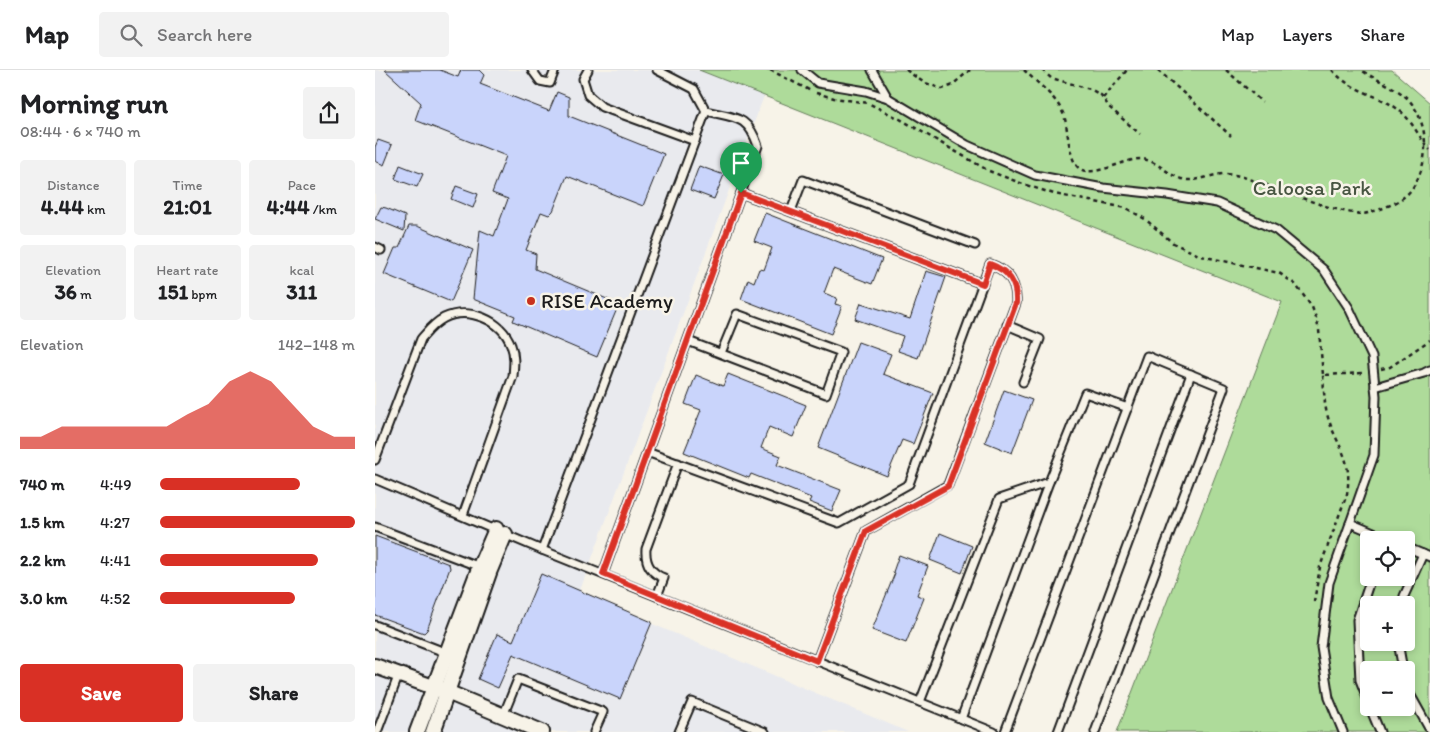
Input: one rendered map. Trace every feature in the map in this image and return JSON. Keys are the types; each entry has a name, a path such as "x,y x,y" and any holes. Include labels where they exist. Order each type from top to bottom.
{"street":[{"path":"434,731 447,653 501,531"},
{"path":"417,732 441,689 485,568"},
{"path":"375,666 441,689 542,732"}],"lane":[{"path":"532,70 540,81 550,83 555,70"},
{"path":"588,70 583,79 588,95 602,107 695,141"},
{"path":"603,574 758,146 753,132 742,120 707,112 694,89 657,70"},
{"path":"802,70 818,83 888,98 967,146 1035,175 1103,188 1217,203 1276,230 1323,270 1349,308 1372,357 1375,387 1375,454 1329,583 1321,647 1329,698 1343,732"},
{"path":"872,70 888,98"},
{"path":"542,550 707,112"},
{"path":"791,211 803,180 975,245"},
{"path":"741,193 983,284"},
{"path":"647,452 839,523 909,484 990,264 1004,271 1014,283 1016,303 948,486 866,531 817,661"},
{"path":"375,460 421,339 431,327 445,318 460,314 475,315 490,321 502,331 511,344 515,360 513,376 463,515"},
{"path":"688,340 721,354 826,394 841,352 737,314 721,354"},
{"path":"1007,325 1039,338 1023,382"},
{"path":"1005,732 1147,356 1224,388 1095,732"},
{"path":"1375,387 1430,370"},
{"path":"1058,732 1191,374"},
{"path":"961,719 1049,482 1085,392 1128,408"},
{"path":"657,596 664,578 657,576 651,570 645,557 646,549 678,463"},
{"path":"375,479 542,550 994,732"},
{"path":"920,702 999,499 1049,482"},
{"path":"1350,523 1368,531"},
{"path":"375,528 485,568"},
{"path":"1404,596 1427,555 1415,550"},
{"path":"1360,680 1357,620 1368,586"},
{"path":"375,625 447,653"},
{"path":"377,732 399,674"},
{"path":"503,716 518,680 603,712 594,732"},
{"path":"679,732 692,702 765,732"},
{"path":"1415,703 1430,730"},
{"path":"1373,716 1379,732"}],"path":[{"path":"770,70 818,94 834,98 857,100 885,111 989,171 1054,194 1126,208 1145,219 1173,243 1201,256 1279,273 1295,284 1312,307 1316,318 1319,330 1327,413 1346,457 1349,482 1347,494 1320,567 1314,602"},
{"path":"906,70 923,82 942,90 951,86 970,70"},
{"path":"1024,70 1057,103 1065,117 1073,161 1079,169 1090,172 1142,159 1158,164 1178,178 1188,180 1206,179 1222,174 1234,175 1248,178 1352,214 1366,214 1403,198 1411,190 1423,169 1429,148 1423,124 1409,100 1396,89 1361,70"},
{"path":"1041,70 1051,78 1090,89 1101,95 1114,111 1140,134"},
{"path":"1103,98 1127,70"},
{"path":"1158,70 1231,136"},
{"path":"1225,70 1262,102"},
{"path":"1332,70 1350,86 1398,109 1429,148"},
{"path":"1380,370 1390,367 1430,340"},
{"path":"1323,375 1364,373"}],"shaded area":[{"name":"RISE Academy","path":"375,70 699,70 764,96 579,593 908,732 375,732"}],"green space":[{"name":"Caloosa Park","path":"699,70 1392,70 1430,103 1430,732 1117,732 1282,302"}],"building":[{"path":"385,70 440,70 458,77 461,70 479,70 484,75 480,84 549,111 557,92 569,97 569,116 664,154 643,206 567,176 553,211 549,215 541,212 526,250 536,254 535,269 619,304 597,357 513,321 515,316 473,299 480,230 494,236 508,199 492,193 506,156 415,120 421,103"},
{"path":"378,140 392,145 384,165 375,161 375,147"},
{"path":"400,165 423,174 417,187 395,179"},
{"path":"699,166 724,175 714,199 690,190"},
{"path":"456,186 478,194 473,208 451,199"},
{"path":"381,207 405,216 404,231 375,219"},
{"path":"765,213 882,259 872,284 833,269 824,293 837,298 835,304 842,306 831,334 741,299 748,279 754,282 759,269 764,270 772,248 754,241"},
{"path":"409,226 417,226 473,250 451,302 384,274 395,248 399,248"},
{"path":"926,271 946,277 918,358 898,351 903,336 855,319 861,303 910,319"},
{"path":"858,342 891,354 883,374 933,393 913,444 902,440 887,476 818,448"},
{"path":"728,374 806,405 793,437 769,427 761,448 781,456 777,465 841,490 832,511 809,502 811,498 751,474 749,478 684,452 701,410 685,404 696,375 723,386"},
{"path":"1004,390 1032,400 1012,453 985,442"},
{"path":"940,533 972,546 962,573 930,560"},
{"path":"375,536 449,564 450,568 427,630 424,633 375,615"},
{"path":"899,555 928,566 917,595 924,598 906,643 872,630 895,573 893,572"},
{"path":"541,574 652,622 620,699 513,654 498,688 478,679 497,634 513,641"}],"place":[{"name":"RISE Academy","path":"531,301"}],"route":[{"path":"741,193 983,284 990,264 1000,267 1014,283 1016,293 1016,303 948,486 866,531 817,661 603,574 741,193"}]}
